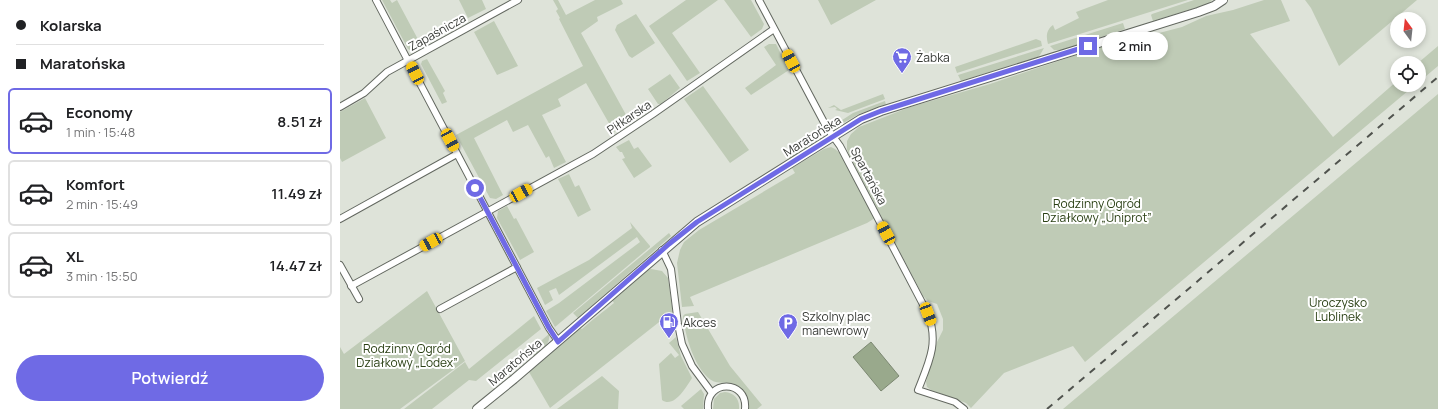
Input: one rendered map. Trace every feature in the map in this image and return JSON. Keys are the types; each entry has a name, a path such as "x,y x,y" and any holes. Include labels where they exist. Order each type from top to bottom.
{"main road":[{"name":"Maratońska","path":"476,409 558,342 662,250 709,214 861,119 874,113 1198,12 1214,6 1223,0"}],"street":[{"path":"376,0 549,328 558,342"},
{"name":"Zapaśnicza","path":"340,107 364,93 387,72 518,0"},
{"path":"759,0 827,128 834,137"},
{"name":"Piłkarska","path":"351,286 593,154 774,29"},
{"name":"Spartańska","path":"834,137 915,287 931,322 934,334 933,345 930,358 918,390 955,402 964,409"},
{"path":"340,218 457,154"},
{"path":"662,250 671,269 682,344 692,366 712,393"},
{"path":"340,265 359,299"},
{"path":"440,309 517,267"},
{"path":"708,409 707,404 712,393 723,386 735,388 744,397 745,409"}],"green space":[{"path":"382,0 390,0 392,3 397,0 421,45 412,51 408,49"},
{"path":"459,0 482,0 486,9 468,18"},
{"path":"553,0 558,0 566,15 595,0 621,0 623,4 597,17 598,21 581,33 630,122 614,132 586,83 558,99 561,106 542,115 566,162 554,168 549,156 546,158 528,125 513,132 507,120 474,138 503,195 496,199 490,198 456,135 583,66 559,19 560,18 556,11 558,9"},
{"path":"686,0 718,0 672,33 700,73 687,81 649,26"},
{"path":"724,0 751,0 764,24 762,29 751,37"},
{"path":"818,0 876,0 831,25"},
{"path":"1108,0 1188,0 1048,44 1047,34 1053,25 1055,30 1079,18 1076,12"},
{"path":"1194,0 1212,0 1208,4 1153,21 1152,14"},
{"name":"Rodzinny Ogród Działkowy „Uniprot”","path":"1264,0 1281,0 1290,21 1250,34 1333,137 1390,87 1390,92 1407,92 1085,362 1073,346 1004,373 971,408 966,403 931,390 927,387 926,382 937,342 943,330 943,319 937,304 928,301 923,296 849,155 847,141 851,134 859,127 910,107 990,84 1127,38 1140,38 1182,27 1206,16 1233,10"},
{"path":"1305,0 1417,0 1403,12 1390,12 1390,23 1339,66 1311,8"},
{"path":"636,14 655,43 632,58 629,56 615,30 617,25"},
{"path":"494,21 518,66 497,75 474,32"},
{"path":"1123,23 1125,29 1061,50 1054,50 1050,46"},
{"path":"1036,39 1041,41 1042,46 957,73 955,67"},
{"path":"769,44 776,44 789,70 751,95 745,88 776,65 764,47"},
{"path":"1438,46 1438,66 1426,76 1426,56"},
{"path":"1044,48 1038,57 961,81 958,75"},
{"path":"427,59 445,91 443,93 447,102 442,104 421,64 422,61"},
{"path":"670,74 680,88 661,104 658,104 648,89"},
{"path":"703,86 749,150 730,163 684,99"},
{"path":"883,94 885,99 848,113 835,110 837,109 835,107 828,108 834,105 841,110"},
{"name":"Uroczysko Lublinek","path":"1438,94 1438,409 1063,409"},
{"path":"365,98 386,138 342,162 340,158 340,112"},
{"path":"885,101 886,105 859,114 838,126 833,126 853,113"},
{"path":"823,131 821,139 788,160 786,154"},
{"path":"629,140 634,149 638,147 652,166 634,178 622,159 625,158 622,152 620,152 616,147"},
{"path":"831,147 841,154 875,218 867,223 690,297 694,306 682,307 677,263 680,250 684,242 699,230 795,173 792,168 824,149"},
{"path":"569,174 575,187 579,185 591,210 578,217 558,179"},
{"path":"507,206 514,219 516,218 534,252 520,260 497,218 498,211"},
{"path":"630,222 650,247 555,327 546,311 559,303 640,242 637,237 559,295 556,288 549,291 553,300 545,305 537,288 589,260 632,228"},
{"path":"669,233 671,236 578,318 573,313"},
{"path":"651,269 662,271 668,278 673,314 667,325 663,319 550,408 529,372 580,328 582,329 614,303 612,300 646,270"},
{"name":"Rodzinny Ogród Działkowy „Lodex”","path":"427,291 465,361 400,409 340,409 340,347 344,354"},
{"path":"698,312 730,366 762,405 757,409 749,409 747,395 741,388 734,384 713,381 705,375 700,368 691,351 683,316 685,314"},
{"path":"534,316 541,329 476,381 469,380 432,409 404,409 465,362 469,369"},
{"path":"549,334 547,344 533,357 529,351"},
{"path":"676,337 681,356 692,378 680,395 667,402 662,400 659,364 671,353 675,358 679,355 669,343"},
{"path":"602,376 619,391 618,409 557,409"},
{"path":"701,389 704,394 703,409 684,409 681,406"},
{"path":"725,392 736,397 739,409 713,409 714,399 720,393"}],"shaded area":[{"path":"871,342 899,376 881,391 853,357"}],"railway":[{"path":"1047,409 1438,77"}],"place":[{"name":"Żabka","path":"902,74"},
{"name":"Akces","path":"669,339"},
{"name":"Szkolny plac manewrowy","path":"788,340"}],"route":[{"path":"475,188 549,328 558,342 669,244 697,222 861,119 874,113 1088,46"}]}
